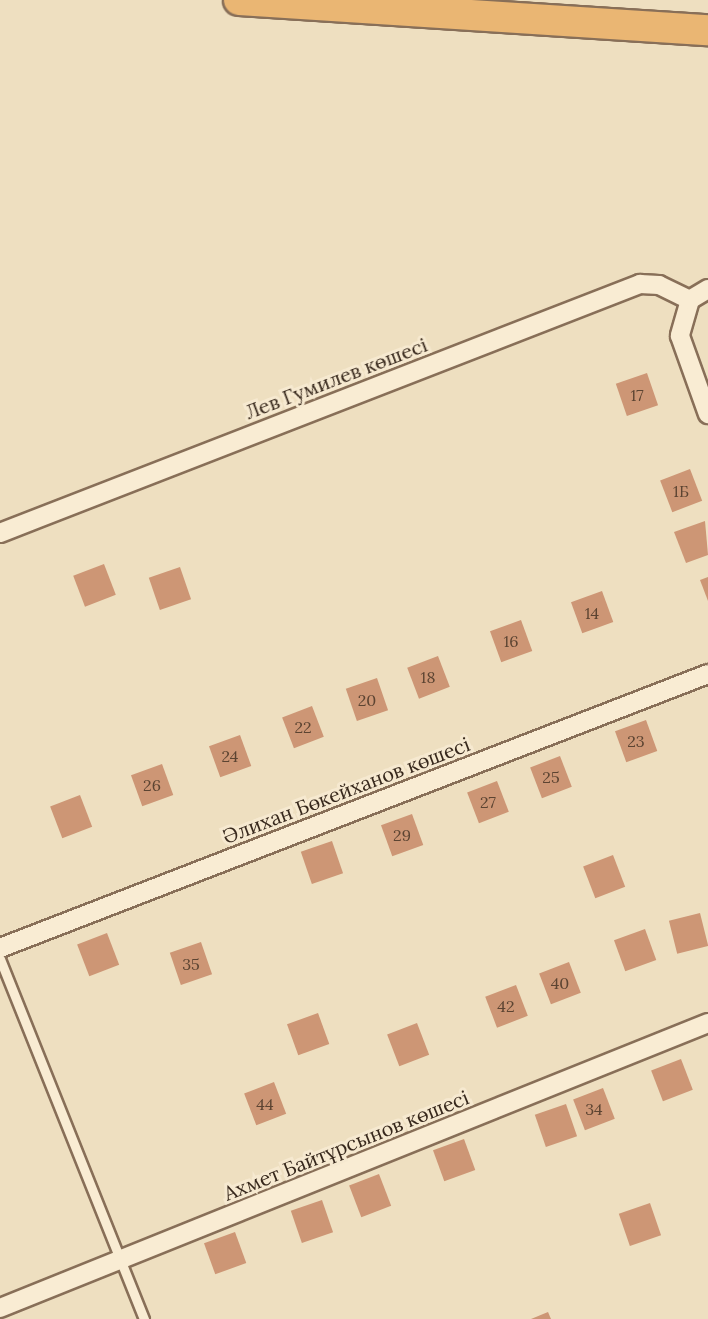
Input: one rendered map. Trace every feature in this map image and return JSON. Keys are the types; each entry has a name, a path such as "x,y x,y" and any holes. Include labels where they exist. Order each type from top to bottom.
{"highway":[{"path":"239,0 708,30"}],"street":[{"name":"Лев Гумилев көшесі","path":"0,533 640,284 659,285 690,300"},
{"path":"708,289 690,300 680,336 708,414"},
{"name":"Әлихан Бөкейханов көшесі","path":"0,948 708,674"},
{"name":"Ахмет Байтұрсынов көшесі","path":"0,1308 708,1023"}],"lane":[{"path":"0,959 144,1319"}],"building":[{"path":"647,373 658,405 627,416 616,384"},
{"path":"690,469 702,501 672,512 660,480"},
{"path":"705,521 708,555 686,563 674,532"},
{"path":"104,564 116,595 85,607 73,576"},
{"path":"180,567 191,599 160,610 149,578"},
{"path":"708,577 708,601 700,580"},
{"path":"602,591 613,622 582,633 571,602"},
{"path":"521,620 532,651 501,662 490,631"},
{"path":"438,656 450,687 419,699 407,668"},
{"path":"377,678 388,710 357,721 346,689"},
{"path":"312,706 324,737 294,748 282,717"},
{"path":"646,720 657,751 626,762 615,731"},
{"path":"240,735 251,766 220,777 209,746"},
{"path":"560,756 572,787 542,798 530,767"},
{"path":"162,764 173,795 142,806 131,775"},
{"path":"497,781 509,812 479,823 467,792"},
{"path":"80,795 92,827 62,838 50,806"},
{"path":"412,814 423,845 392,856 381,825"},
{"path":"332,841 343,873 312,884 301,852"},
{"path":"613,855 625,887 595,898 583,866"},
{"path":"700,913 708,946 677,954 669,921"},
{"path":"645,929 656,960 625,971 614,940"},
{"path":"107,933 119,965 89,976 77,944"},
{"path":"201,942 212,974 181,985 170,953"},
{"path":"569,962 581,993 551,1004 539,973"},
{"path":"516,985 528,1016 497,1028 485,997"},
{"path":"318,1013 329,1044 298,1055 287,1024"},
{"path":"417,1023 429,1055 399,1066 387,1034"},
{"path":"681,1059 693,1090 663,1101 651,1070"},
{"path":"274,1082 286,1114 256,1125 244,1093"},
{"path":"603,1088 615,1119 585,1130 573,1099"},
{"path":"566,1104 577,1136 546,1147 535,1115"},
{"path":"464,1139 475,1170 444,1181 433,1150"},
{"path":"379,1174 391,1206 361,1217 349,1185"},
{"path":"322,1200 333,1232 302,1243 291,1211"},
{"path":"650,1203 661,1235 630,1246 619,1214"},
{"path":"235,1232 246,1263 215,1274 204,1243"},
{"path":"548,1312 551,1319 531,1319"}]}
